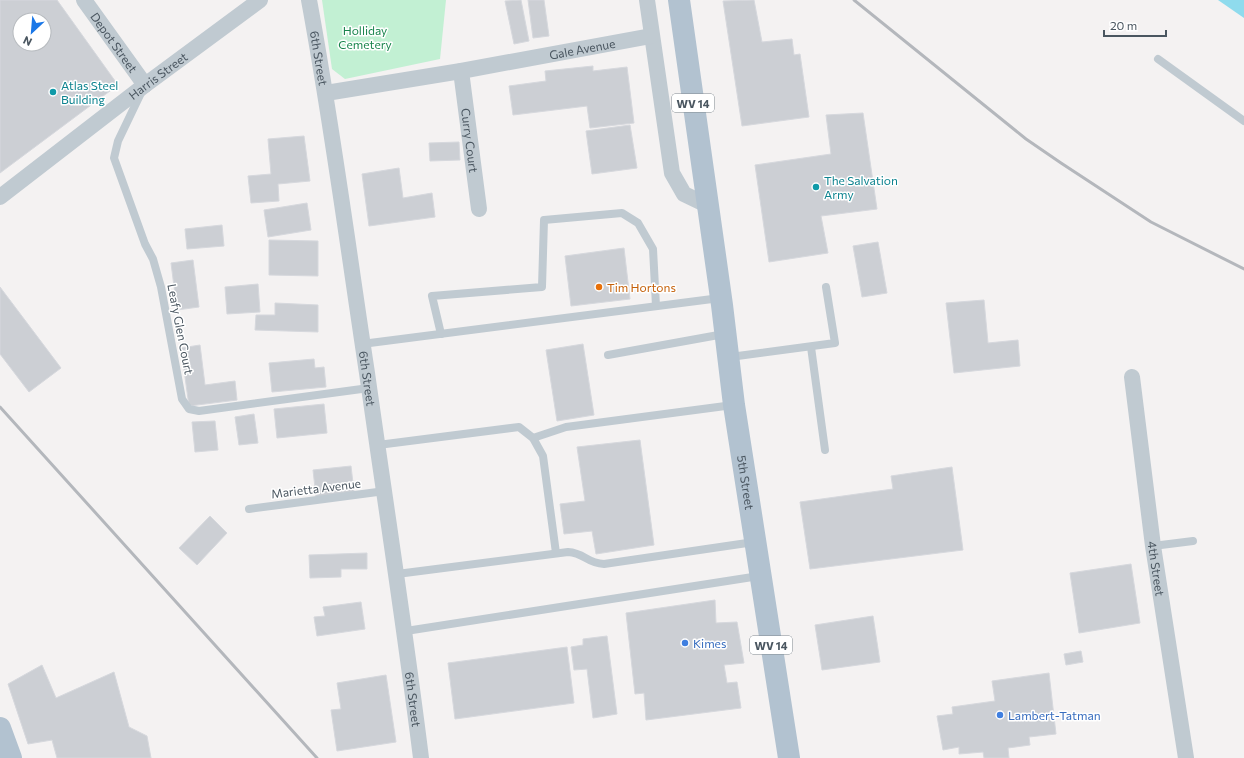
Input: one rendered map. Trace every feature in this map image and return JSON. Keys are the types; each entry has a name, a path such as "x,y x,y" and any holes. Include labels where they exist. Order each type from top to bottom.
{"main road":[{"name":"WV 14","path":"679,0 707,205"},
{"name":"5th Street","path":"707,205 721,298 734,405 789,758"},
{"path":"0,728 11,758"}],"street":[{"name":"Depot Street","path":"84,0 145,85"},
{"name":"Harris Street","path":"0,196 145,85 260,0"},
{"name":"6th Street","path":"309,0 326,93 362,344 406,631 421,758"},
{"path":"647,0 672,173 684,194 707,205"},
{"name":"Gale Avenue","path":"326,93 461,71 651,36"},
{"name":"Curry Court","path":"461,71 479,209"},
{"name":"4th Street","path":"1132,377 1153,546 1186,758"}],"lane":[{"path":"1158,59 1244,121"},
{"name":"Leafy Glen Court","path":"145,85 118,141 114,158 161,287 182,399 189,408 199,411 369,388"},
{"path":"441,334 432,296 542,287 544,220 622,213 638,223 653,249 656,306"},
{"path":"728,357 835,343 826,287"},
{"path":"362,344 721,298"},
{"path":"608,355 725,334"},
{"path":"811,347 825,450"},
{"path":"533,438 566,427 734,405"},
{"path":"378,445 519,428 533,438 543,456 556,553"},
{"name":"Marietta Avenue","path":"249,509 385,491"},
{"path":"1153,546 1193,541"},
{"path":"397,574 556,553 578,552 593,563 604,564 755,542"},
{"path":"406,631 760,576"}],"green space":[{"name":"Holliday Cemetery","path":"322,0 446,0 440,59 345,79 332,69"}],"water":[{"path":"1218,0 1244,0 1244,18"}],"building":[{"name":"Atlas Steel Building","path":"0,0 57,0 118,85 0,173"},
{"path":"521,0 529,41 514,44 505,1"},
{"path":"528,0 544,0 549,36 533,38"},
{"path":"754,0 762,42 792,39 794,55 800,54 809,117 742,126 723,1"},
{"path":"593,66 593,71 627,67 634,123 590,128 587,106 513,115 509,86 546,81 545,71"},
{"name":"The Salvation Army","path":"863,113 877,209 821,216 828,253 769,262 755,165 831,154 826,115"},
{"path":"630,125 637,168 592,174 586,131"},
{"path":"304,136 310,181 278,184 279,201 251,203 248,176 271,174 268,139"},
{"path":"459,142 460,160 430,161 429,143"},
{"path":"399,168 403,198 432,193 435,217 369,226 362,174"},
{"path":"307,203 311,230 268,237 264,210"},
{"path":"222,225 224,246 187,249 185,229"},
{"path":"269,240 318,241 318,276 269,275"},
{"path":"878,242 887,293 862,297 853,246"},
{"name":"Tim Hortons","path":"624,248 630,299 571,306 565,256"},
{"path":"193,260 199,307 177,310 171,263"},
{"path":"258,284 260,312 227,314 225,287"},
{"path":"0,287 61,368 29,392 0,354"},
{"path":"984,300 988,343 1018,340 1020,366 954,373 946,303"},
{"path":"275,303 318,305 318,332 255,330 256,315 275,315"},
{"path":"583,344 594,415 557,421 546,350"},
{"path":"200,345 205,385 235,381 237,400 189,406 181,348"},
{"path":"314,359 315,368 324,367 326,387 272,392 269,363"},
{"path":"324,404 327,433 277,438 274,409"},
{"path":"254,414 258,443 239,445 235,417"},
{"path":"215,421 218,450 195,452 192,422"},
{"path":"640,440 654,545 596,554 592,531 564,534 560,504 585,501 577,447"},
{"path":"351,466 354,492 316,497 313,470"},
{"path":"952,467 963,550 810,569 800,502 893,489 891,476"},
{"path":"210,516 227,533 197,565 179,548"},
{"path":"367,553 367,569 341,569 341,577 310,578 309,555"},
{"path":"1131,564 1140,623 1079,633 1070,573"},
{"name":"Kimes","path":"715,600 716,623 737,622 744,663 724,665 727,683 737,682 741,708 646,720 644,693 635,694 626,613"},
{"path":"361,602 365,629 317,636 314,617 325,616 323,607"},
{"path":"873,616 880,662 822,670 815,625"},
{"path":"607,636 617,714 593,718 587,669 574,670 571,647 583,645 583,639"},
{"path":"567,647 574,703 455,719 448,663"},
{"path":"1081,651 1083,662 1066,665 1064,654"},
{"path":"42,665 56,698 114,672 129,727 147,736 151,758 57,758 52,740 28,744 8,684"},
{"name":"Lambert-Tatman","path":"1049,673 1056,734 1029,737 1030,745 1008,748 1009,758 984,758 983,752 959,754 959,747 943,750 937,716 953,714 952,707 995,701 992,681"},
{"path":"386,675 396,742 337,751 331,710 341,709 337,683"}],"railway":[{"path":"854,0 1026,139 1151,222 1244,269"},
{"path":"0,407 317,758"}],"place":[{"name":"Atlas Steel Building","path":"53,92"},
{"name":"The Salvation Army","path":"816,187"},
{"name":"Tim Hortons","path":"599,287"},
{"name":"Kimes","path":"685,643"},
{"name":"Lambert-Tatman","path":"1000,715"}]}
